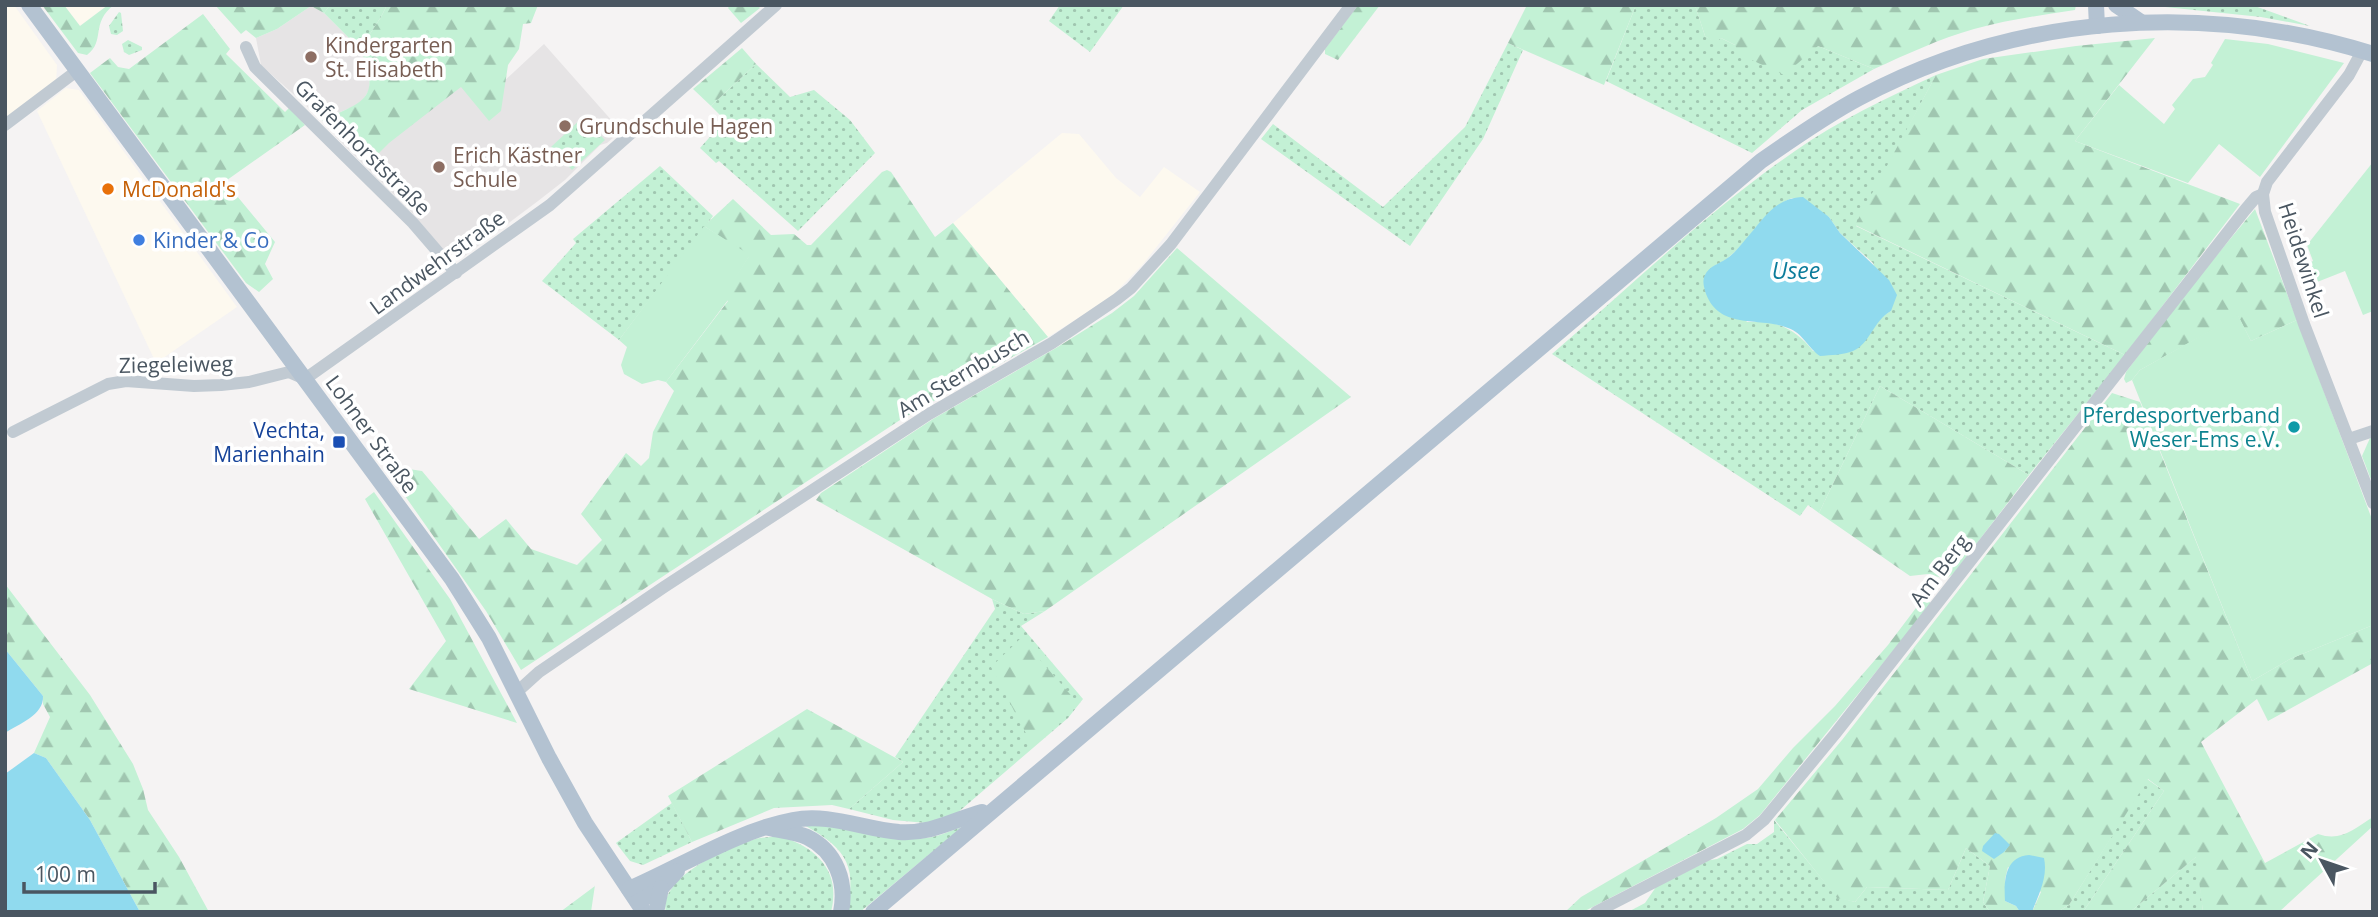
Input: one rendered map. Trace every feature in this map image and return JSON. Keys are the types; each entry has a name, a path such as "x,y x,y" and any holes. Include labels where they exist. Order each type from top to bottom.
{"main road":[{"name":"Lohner Straße","path":"29,5 453,579 489,638 573,801 637,901"},
{"path":"2096,5 2102,25"},
{"path":"2102,25 2108,5"},
{"path":"2116,5 2141,22"},
{"path":"873,912 1761,161 1849,104 1906,76 1968,52 2035,35 2102,25 2141,22 2200,23 2263,29 2367,52"},
{"path":"637,901 681,866 727,842 792,820 839,820 886,830 917,832 947,826 992,810"},
{"path":"767,828 796,833 815,841 823,848 840,873 843,896 841,912"},
{"path":"637,901 661,888 681,866"},
{"path":"656,912 661,888"}],"street":[{"name":"Landwehrstraße","path":"305,379 550,205 776,5"},
{"name":"Am Sternbusch","path":"517,691 539,672 664,587 929,414 1092,318 1131,288 1171,244 1351,5"},
{"name":"Grafenhorststraße","path":"246,47 255,67 413,223 456,273"},
{"name":"Heidewinkel","path":"2367,52 2273,173 2263,194 2265,212 2304,324 2373,503"},
{"path":"5,124 78,70"},
{"name":"Am Berg","path":"1596,912 1746,835 1764,820 1868,694 2245,210 2256,197 2263,194"},
{"name":"Ziegeleiweg","path":"13,432 108,384 125,380 194,386 221,385 249,382 289,372 305,379"},
{"path":"2349,439 2373,431"}],"shaded area":[{"path":"5,5 14,5 57,65 56,83 5,119"},
{"path":"64,5 108,5 80,26"},
{"name":"Kindergarten St. Elisabeth","path":"311,6 324,13 360,49 370,71 369,90 361,103 322,120 261,65 256,38 277,29"},
{"name":"Erich Kästner Schule","path":"544,44 621,131 607,143 600,145 565,180 538,201 462,258 453,259 415,216 335,136 458,85 488,96"},
{"path":"66,88 79,90 237,307 156,363 37,111"},
{"path":"1062,133 1079,134 1116,178 1140,197 1164,167 1200,192 1143,264 1110,298 1048,337 953,223"}],"green space":[{"path":"42,5 64,5 80,26 108,5 114,5 102,18 96,44 87,55 78,53"},
{"path":"215,5 330,5 324,13 311,6 277,29 256,38 246,30 241,34"},
{"path":"330,5 387,5 360,49 324,13"},
{"path":"387,5 538,5 531,23 523,24 519,49 508,65 501,111 489,121 461,87 389,143 373,159 357,142 351,147 322,120 358,103 369,89 369,79 360,49"},
{"path":"730,5 757,5 760,8 741,23 728,8"},
{"path":"1060,5 1124,5 1090,52 1049,21"},
{"path":"1358,5 1380,5 1338,60 1325,54 1325,49"},
{"path":"1527,5 1636,5 1604,85 1508,43"},
{"path":"1636,5 1695,5 1705,36 1715,42 1721,38 1735,45 1818,46 1874,69 1802,110 1752,153 1606,81"},
{"path":"1695,5 2076,5 2075,10 2011,20 1961,33 1874,69 1818,46 1784,75 1739,54 1735,45 1721,38 1715,43 1705,36"},
{"path":"2146,5 2252,5 2310,26 2261,17"},
{"path":"119,12 123,31 117,35 111,34 109,26"},
{"path":"203,14 230,49 226,54 285,112 290,107 305,125 220,185 227,194 237,196 275,242 265,264 273,279 259,292 246,283 90,73 110,58 118,67 129,69"},
{"path":"2155,38 2075,141 2240,204 2125,355 1855,225 1936,75 1983,59"},
{"path":"2225,39 2268,44 2344,63 2260,177 2219,144 2188,183 2075,141 2119,85 2164,124 2175,109 2172,105 2193,79 2205,77"},
{"path":"128,40 142,47 142,50 129,55 124,52 122,44"},
{"path":"1508,43 1523,50 1483,139 1410,246 1261,139 1273,124 1383,207 1465,127"},
{"path":"742,48 756,64 711,106 693,89"},
{"path":"756,64 790,97 814,90 850,120 875,153 798,231 719,161 716,163 700,148 725,120 711,106"},
{"path":"1936,75 1856,226 2125,355 2029,475 1880,386 1819,513 1808,505 1800,516 1552,354 1731,198 1763,174 1829,129","holes":["1792,198 1829,217 1840,233 1873,263 1891,311 1879,319 1856,349 1848,352 1813,351 1784,327 1767,322 1747,322 1711,268 1739,248 1772,210"]},
{"path":"583,117 605,140 572,170 551,147"},
{"path":"2373,162 2373,311 2363,315 2345,271 2307,286 2300,267 2313,261 2307,245"},
{"path":"660,166 713,216 619,340 542,281 576,243 573,239"},
{"path":"887,170 935,237 953,223 1048,337 900,420 521,670 486,611 391,476 402,468 422,471 479,539 506,519 531,549 577,565 602,540 581,514 626,453 641,466 649,458 653,432 674,391 666,382 728,301 723,296 749,256 704,226 733,199 771,235 794,234 807,245 811,245"},
{"path":"2255,209 2297,320 2251,341 2238,316 2140,370 2126,383 2126,372 2183,296"},
{"path":"704,226 750,255 724,296 728,300 666,382 658,380 642,384 624,374 621,365 627,347 619,340"},
{"path":"1177,248 1351,397 1045,611 1024,614 992,599 816,500 821,493 933,419 1112,313 1134,296"},
{"path":"2238,315 2251,341 2297,320 2373,522 2373,625 2290,659 2252,681 2132,380 2140,370"},
{"path":"1880,386 2029,475 1954,573 1946,579 1928,574 1910,576 1819,513"},
{"path":"2112,393 2140,402 2252,681 2290,659 2373,625 2373,663 2268,721 2257,699 2201,742 2265,863 2318,834 2340,835 2373,817 2373,826 2279,912 2203,912 2196,857 2130,912 2083,912 2164,791 2148,779 2069,905 2057,912 2032,912 2041,892 2008,867 2005,901 2016,906 2020,912 1990,912 1983,902 1990,866 1966,848 1948,890 1867,887 1855,902 1837,898 1775,820 1842,740"},
{"path":"2373,437 2373,485 2362,456"},
{"path":"374,492 450,599 517,723 409,689 446,641 365,499"},
{"path":"5,584 90,695 133,764 148,810 179,857 209,912 140,912 90,820 46,758 34,753 50,717 43,704 43,696 5,649"},
{"path":"1925,596 1931,604 1760,815 1743,829 1583,912 1565,912 1581,897 1716,818 1758,789 1888,645"},
{"path":"992,599 1024,614 1045,611 1021,626 1083,699 1068,718 956,814 926,823 893,820 849,809 903,762 895,757 995,609"},
{"path":"1021,638 1076,701 1031,743 991,667"},
{"path":"807,709 903,762 849,809 832,805 774,808 692,842 668,796"},
{"path":"2147,779 2164,791 2083,912 2057,912 2069,905"},
{"path":"672,803 692,842 643,865 630,861 616,843"},
{"path":"1774,820 1837,897 1855,902 1867,887 1948,890 1966,848 1990,866 1983,902 1990,912 1628,912 1645,903 1656,887 1705,861 1717,859 1747,844 1757,844 1774,832"},
{"path":"800,823 909,839 934,836 962,827 860,912 846,912 850,880 844,857 826,839"},
{"path":"783,837 807,848 824,864 833,885 831,912 666,912 666,899 673,887 699,864 748,841"},
{"path":"2197,856 2203,912 2130,912"},
{"path":"595,886 591,912 560,912"}],"water":[{"name":"Usee","path":"1803,197 1829,217 1840,233 1889,280 1897,295 1891,311 1880,320 1859,348 1849,352 1820,356 1798,333 1788,328 1740,320 1719,312 1711,304 1705,291 1704,279 1709,269 1734,253 1777,206 1784,201"},
{"path":"5,649 43,696 35,714 5,733"},
{"path":"34,753 46,758 90,820 140,912 5,912 5,774"},
{"path":"1995,833 2010,845 1994,859 1982,851 1983,846"},
{"path":"2029,855 2044,858 2044,879 2032,912 2020,912 2016,906 2005,901 2007,872 2015,860"}],"place":[{"name":"Kindergarten St. Elisabeth","path":"311,57"},
{"name":"Grundschule Hagen","path":"565,126"},
{"name":"Erich Kästner Schule","path":"439,167"},
{"name":"McDonald's","path":"108,189"},
{"name":"Kinder & Co","path":"139,240"},
{"name":"Pferdesportverband Weser-Ems e.V.","path":"2294,427"},
{"name":"Vechta, Marienhain","path":"339,442"}]}
